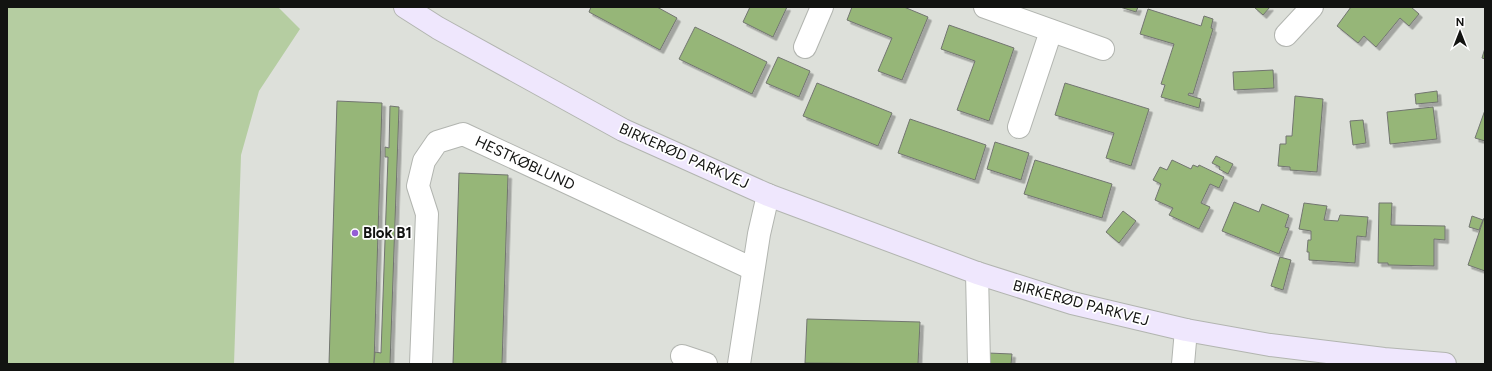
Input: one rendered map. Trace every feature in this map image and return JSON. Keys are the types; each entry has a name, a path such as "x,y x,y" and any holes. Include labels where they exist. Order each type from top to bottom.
{"street":[{"name":"BIRKERØD PARKVEJ","path":"406,7 438,28 623,130 768,195 977,273 1072,303 1186,330 1270,345 1409,362 1445,364"},
{"path":"805,47 822,7"},
{"path":"985,7 1103,49"},
{"path":"1286,36 1312,7"},
{"path":"1019,127 1051,31"},
{"name":"HESTKØBLUND","path":"421,364 427,214 418,186 424,161 437,142 463,134 753,269"},
{"path":"739,364 758,234 768,195"},
{"path":"977,273 979,364"},
{"path":"1183,364 1186,330"},
{"path":"682,356 706,364"}],"green space":[{"path":"7,7 278,7 300,29 259,91 241,155 234,364 7,364"}],"building":[{"path":"591,7 657,7 677,18 660,50 589,12"},
{"path":"750,7 787,7 773,37 743,22"},
{"path":"852,7 904,7 928,17 902,80 878,71 892,38 847,20"},
{"path":"1120,7 1138,7 1136,12"},
{"path":"1254,7 1270,7 1263,15"},
{"path":"1351,7 1411,7 1419,14 1409,26 1400,18 1376,47 1364,36 1358,43 1337,26"},
{"path":"1148,9 1201,26 1204,16 1213,19 1211,28 1213,29 1193,94 1189,93 1188,95 1201,99 1199,108 1161,97 1165,85 1161,84 1174,44 1140,34"},
{"path":"949,25 1014,48 989,121 957,110 975,61 941,49"},
{"path":"695,27 767,62 752,94 679,59"},
{"path":"1485,48 1485,59 1482,58"},
{"path":"778,57 810,71 799,97 766,83"},
{"path":"1273,70 1274,88 1234,90 1233,72"},
{"path":"817,83 892,113 878,146 803,116"},
{"path":"1065,83 1149,109 1131,166 1106,158 1114,133 1055,115"},
{"path":"1437,91 1438,102 1416,104 1415,94"},
{"path":"1295,96 1323,99 1317,172 1290,170 1290,167 1278,166 1280,144 1286,144 1286,136 1292,136"},
{"name":"Blok B1","path":"337,101 382,103 374,364 329,364"},
{"path":"390,106 399,107 390,364 374,364 375,352 381,353 388,157 385,157 385,147 389,148"},
{"path":"1433,107 1437,139 1390,144 1387,112"},
{"path":"1485,110 1485,141 1475,138"},
{"path":"910,119 986,145 975,180 898,153"},
{"path":"1363,120 1366,143 1353,145 1350,121"},
{"path":"995,142 1029,153 1021,180 987,169"},
{"path":"1216,156 1233,164 1228,174 1219,169 1220,167 1212,163"},
{"path":"1035,160 1112,184 1102,218 1024,194"},
{"path":"1172,160 1191,169 1193,165 1198,167 1199,165 1224,177 1219,188 1210,184 1201,203 1210,207 1199,229 1169,215 1173,208 1155,200 1161,184 1153,180 1160,167 1167,170"},
{"path":"459,173 508,175 502,364 453,364"},
{"path":"1234,202 1259,212 1262,204 1289,215 1285,227 1289,228 1279,254 1222,231"},
{"path":"1304,203 1327,206 1324,220 1338,221 1340,215 1368,217 1366,237 1357,236 1355,263 1309,260 1309,252 1307,252 1308,240 1311,240 1311,231 1299,229"},
{"path":"1379,203 1392,203 1391,225 1445,226 1445,240 1434,239 1434,266 1388,265 1388,263 1378,263"},
{"path":"1123,211 1136,221 1119,243 1106,232"},
{"path":"1472,216 1483,220 1479,230 1469,227"},
{"path":"1485,218 1485,271 1468,265"},
{"path":"1280,257 1291,260 1283,290 1271,286"},
{"path":"807,319 920,322 918,364 805,363"},
{"path":"988,353 1012,354 1011,364 988,364"}],"place":[{"name":"Blok B1","path":"355,233"}]}
